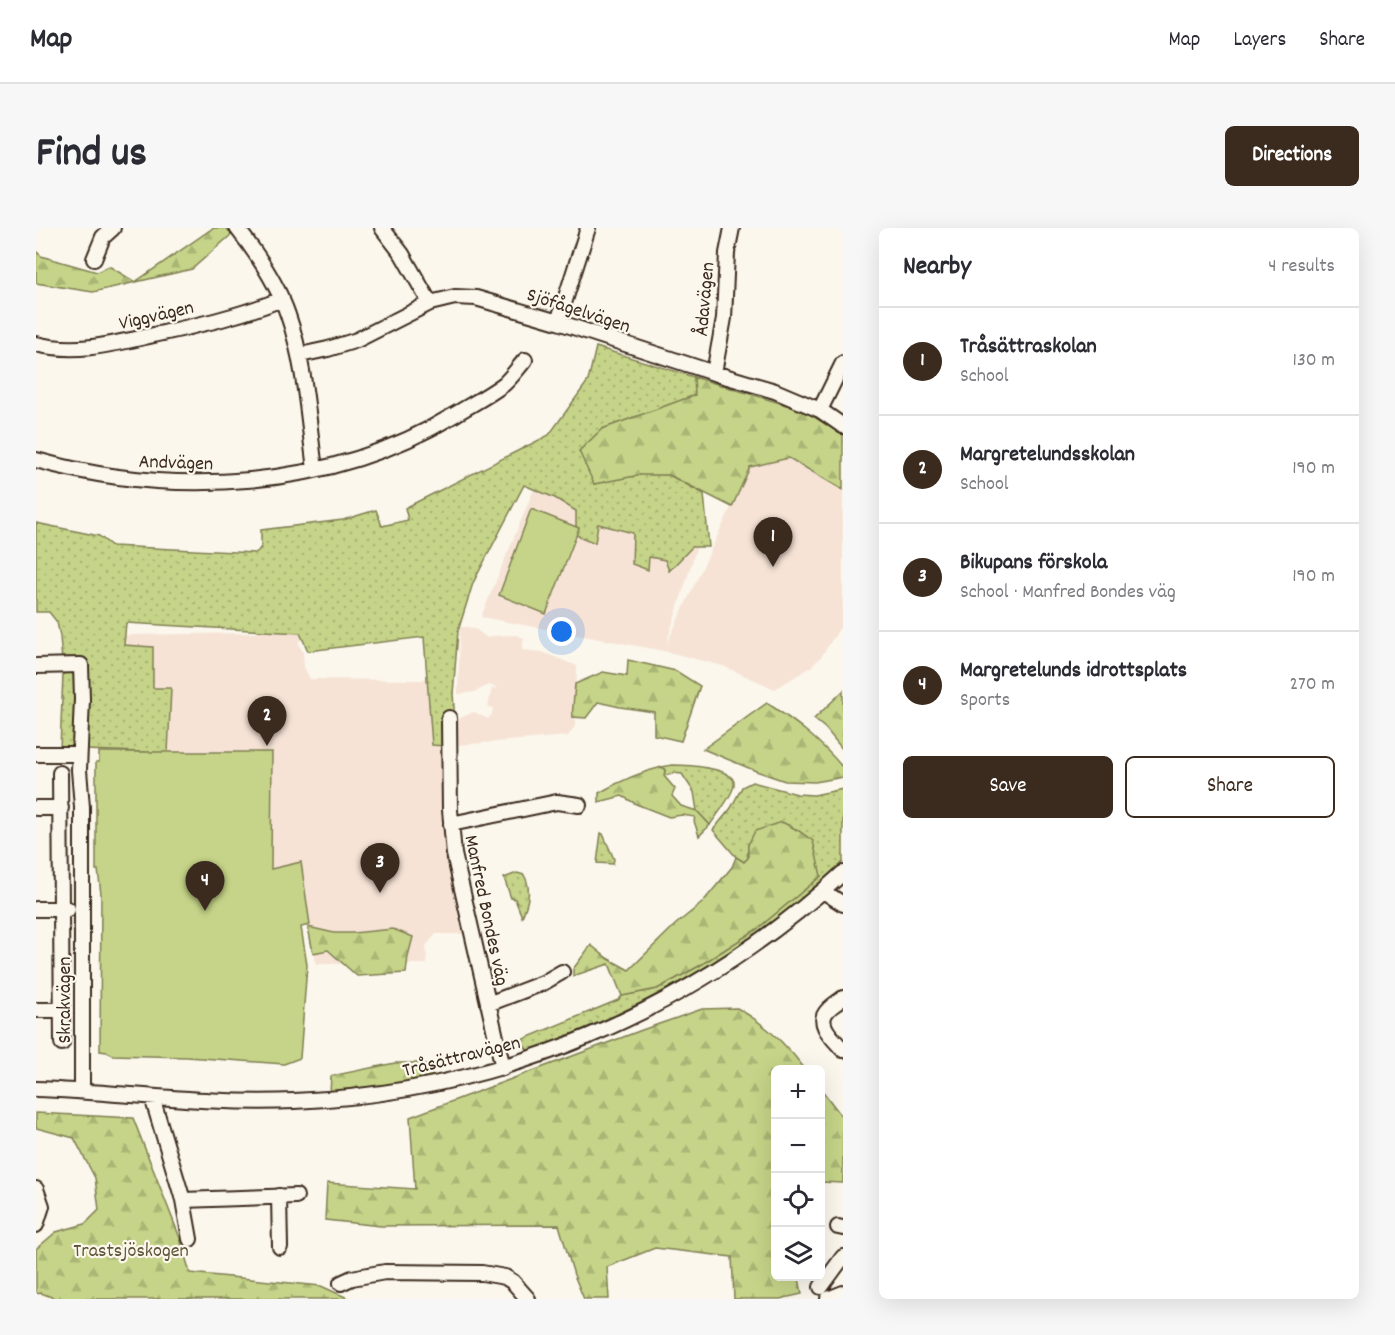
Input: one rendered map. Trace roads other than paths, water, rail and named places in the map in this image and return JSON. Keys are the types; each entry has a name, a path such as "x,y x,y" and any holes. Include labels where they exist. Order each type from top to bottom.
{"street":[{"path":"94,259 103,237 113,228"},
{"path":"237,228 264,265 288,313 300,355 315,469"},
{"path":"382,228 402,254 430,303"},
{"path":"558,322 588,228"},
{"name":"Ådavägen","path":"714,373 724,318 727,253 732,228"},
{"name":"Sjöfågelvägen","path":"300,355 357,340 430,303 455,297 476,298 775,391 820,410 843,426"},
{"name":"Viggvägen","path":"36,344 49,348 94,348 229,317 282,299"},
{"name":"Andvägen","path":"36,460 64,468 115,477 196,483 259,479 315,469 347,462 417,436 505,383 525,360"},
{"path":"820,410 843,363"},
{"name":"Skrakvägen","path":"36,666 81,665 79,770 82,807 82,1091"},
{"name":"Manfred Bondes väg","path":"449,718 451,824 457,870 503,1068"},
{"path":"36,754 79,754"},
{"name":"Skrakvägen","path":"60,773 62,1043"},
{"name":"Manfred Bondes väg","path":"451,824 557,802 579,805"},
{"path":"36,808 61,808"},
{"name":"Tråsättravägen","path":"36,1089 152,1097 294,1101 405,1090 503,1068 567,1046 648,1010 706,977 755,945 843,873"},
{"path":"823,891 843,904"},
{"path":"36,909 82,909"},
{"name":"Manfred Bondes väg","path":"488,1004 543,983 562,972"},
{"path":"843,998 825,1013 823,1022 824,1027 843,1050"},
{"name":"Skrakvägen","path":"36,1010 62,1010"},
{"path":"152,1097 183,1200 190,1239"},
{"path":"36,1190 42,1206 36,1225"},
{"path":"279,1196 280,1247"},
{"path":"183,1200 296,1196"},
{"path":"843,1257 825,1293 843,1293"},
{"path":"341,1283 352,1278 385,1272 482,1273 505,1277 513,1282 528,1299"}],"place":[{"name":"Tråsättraskolan","path":"773,567"},
{"name":"Margretelundsskolan","path":"267,746"},
{"name":"Bikupans förskola","path":"380,893"},
{"name":"Margretelunds idrottsplats","path":"205,911"}],"park label":[{"name":"Trastsjöskogen","path":"131,1249"}]}
